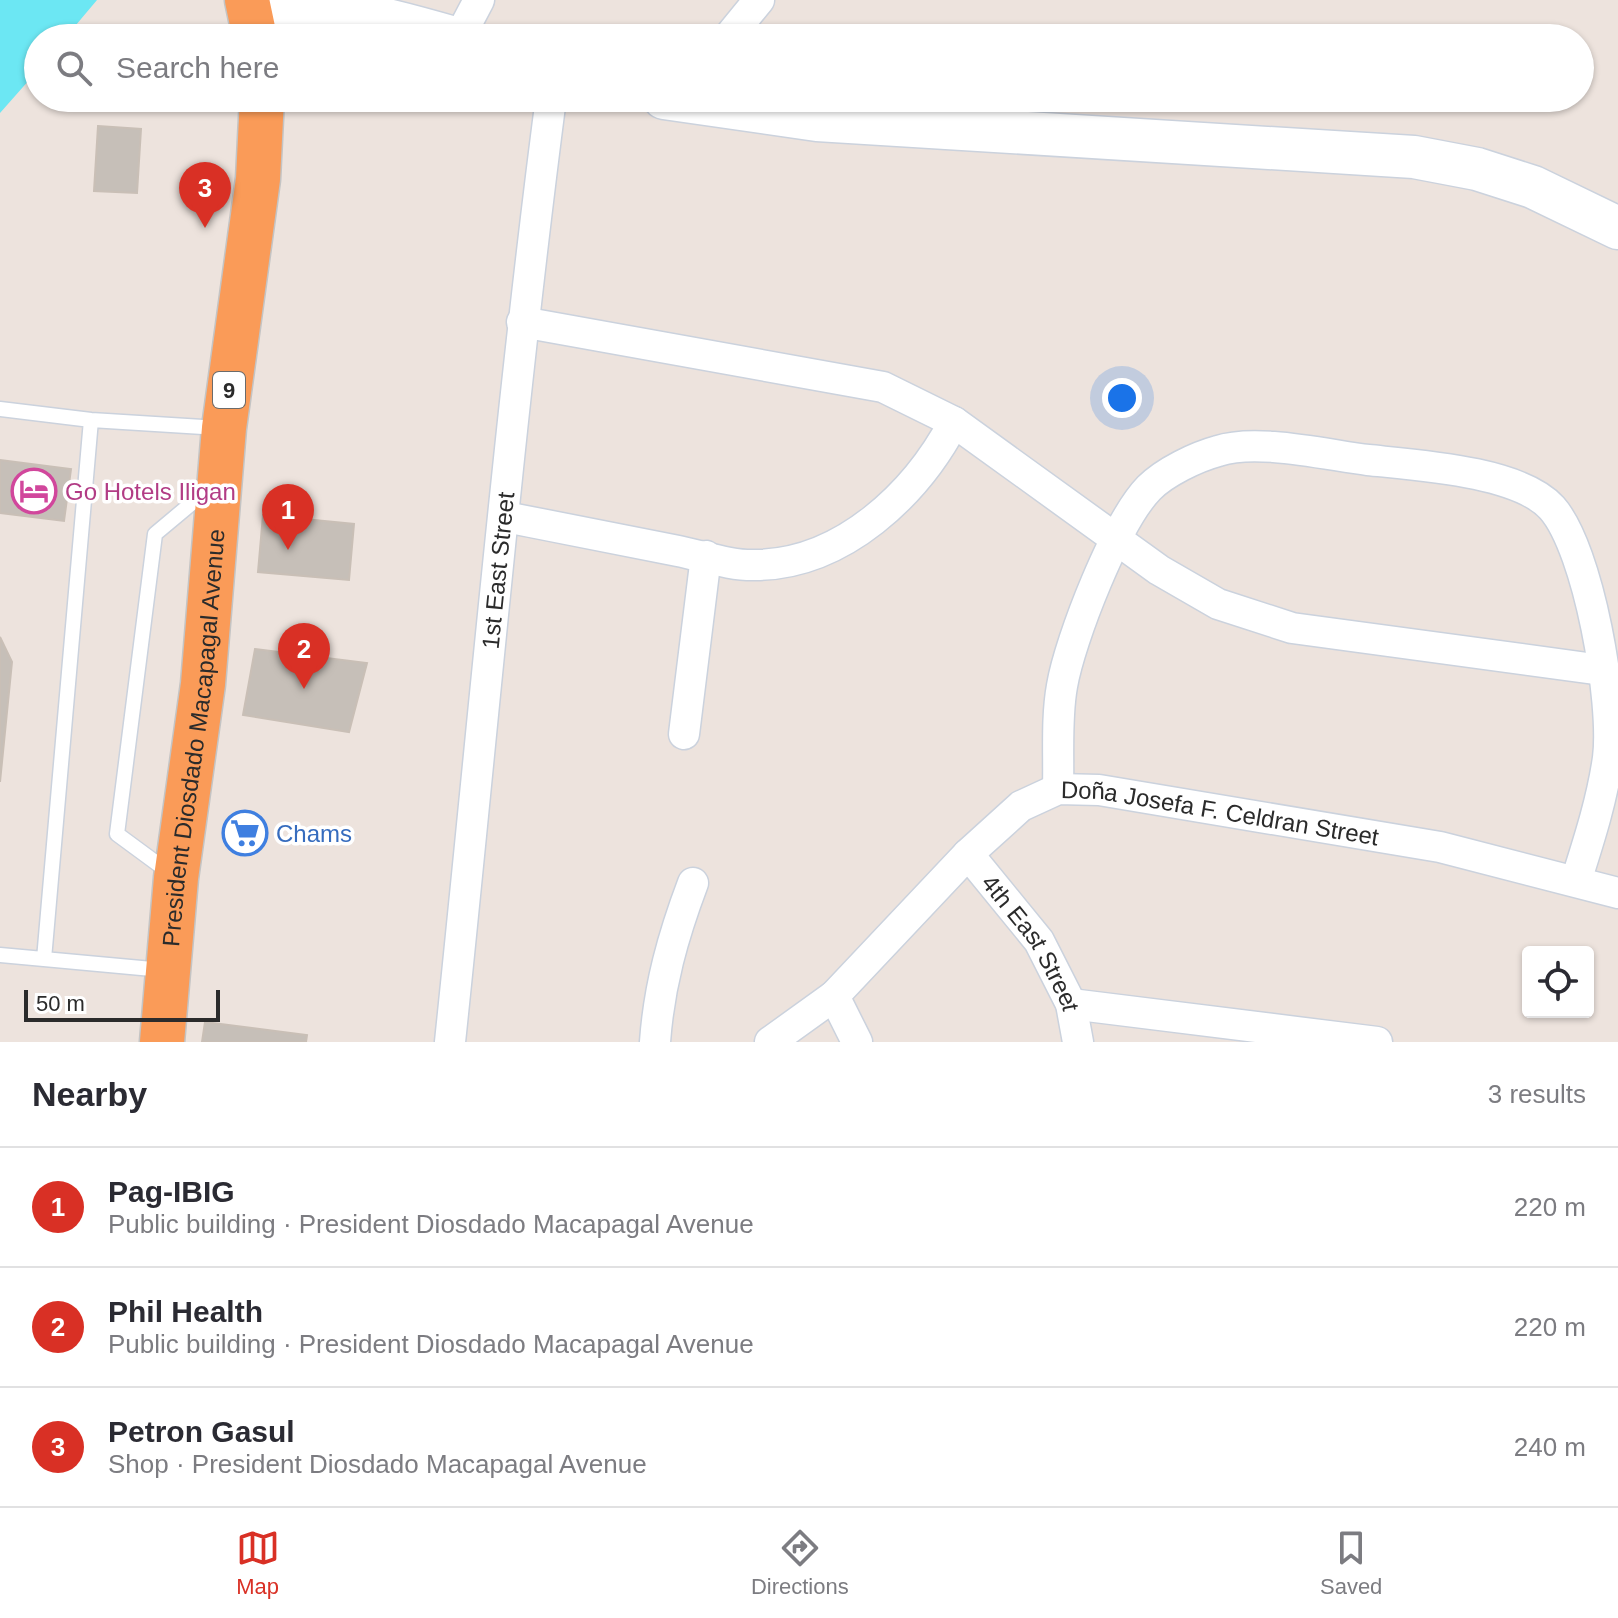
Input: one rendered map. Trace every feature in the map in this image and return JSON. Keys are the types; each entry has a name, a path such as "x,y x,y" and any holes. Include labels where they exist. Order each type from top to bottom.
{"highway":[{"name":"President Diosdado Macapagal Avenue","path":"162,1042 171,971 176,878 203,684 224,428 258,179 261,112"}],"main road":[{"path":"246,12 280,2 335,4 407,24"},
{"path":"765,112 817,120 1414,157 1477,169 1533,187 1618,228"}],"street":[{"path":"465,24 479,0"},
{"path":"739,24 759,0"},
{"name":"1st East Street","path":"450,1042 505,517 522,322 549,112"},
{"path":"522,322 883,387 954,422 1159,570 1218,604 1292,628 1602,670"},
{"path":"505,517 755,565 804,558 852,535 895,502 935,458 954,422"},
{"path":"1058,789 1061,688 1075,634 1116,540 1149,488 1182,467 1220,450 1259,447 1471,471 1514,486 1551,507 1575,545 1611,716 1608,758 1597,814 1576,881"},
{"path":"684,734 706,556"},
{"name":"Doña Josefa F. Celdran Street","path":"770,1042 834,996 968,854 1021,806 1058,789 1099,790 1440,847 1618,893"},
{"name":"4th East Street","path":"968,854 1039,941 1071,1004 1078,1042"},
{"path":"655,1042 658,1000 670,945 693,883"},
{"path":"834,996 857,1042"},
{"path":"1071,1004 1377,1042"}],"lane":[{"path":"0,409 91,420 224,428"},
{"path":"44,959 91,420"},
{"path":"176,878 117,834 155,534 220,480"},
{"path":"0,955 171,971"}],"water":[{"path":"0,0 97,0 77,24 24,24 24,86 0,113"}],"building":[{"path":"98,126 141,129 137,193 94,191"},
{"name":"Go Hotels Iligan","path":"0,460 71,469 64,521 0,513"},
{"path":"263,515 354,524 349,580 258,572"},
{"path":"0,637 12,662 0,782"},
{"path":"255,649 367,663 349,732 243,715"},
{"path":"205,1022 307,1035 306,1042 202,1042"}],"place":[{"name":"Petron Gasul","path":"205,228"},
{"name":"Go Hotels Iligan","path":"34,491"},
{"name":"Pag-IBIG","path":"288,550"},
{"name":"Phil Health","path":"304,689"},
{"name":"Chams","path":"245,833"}]}
